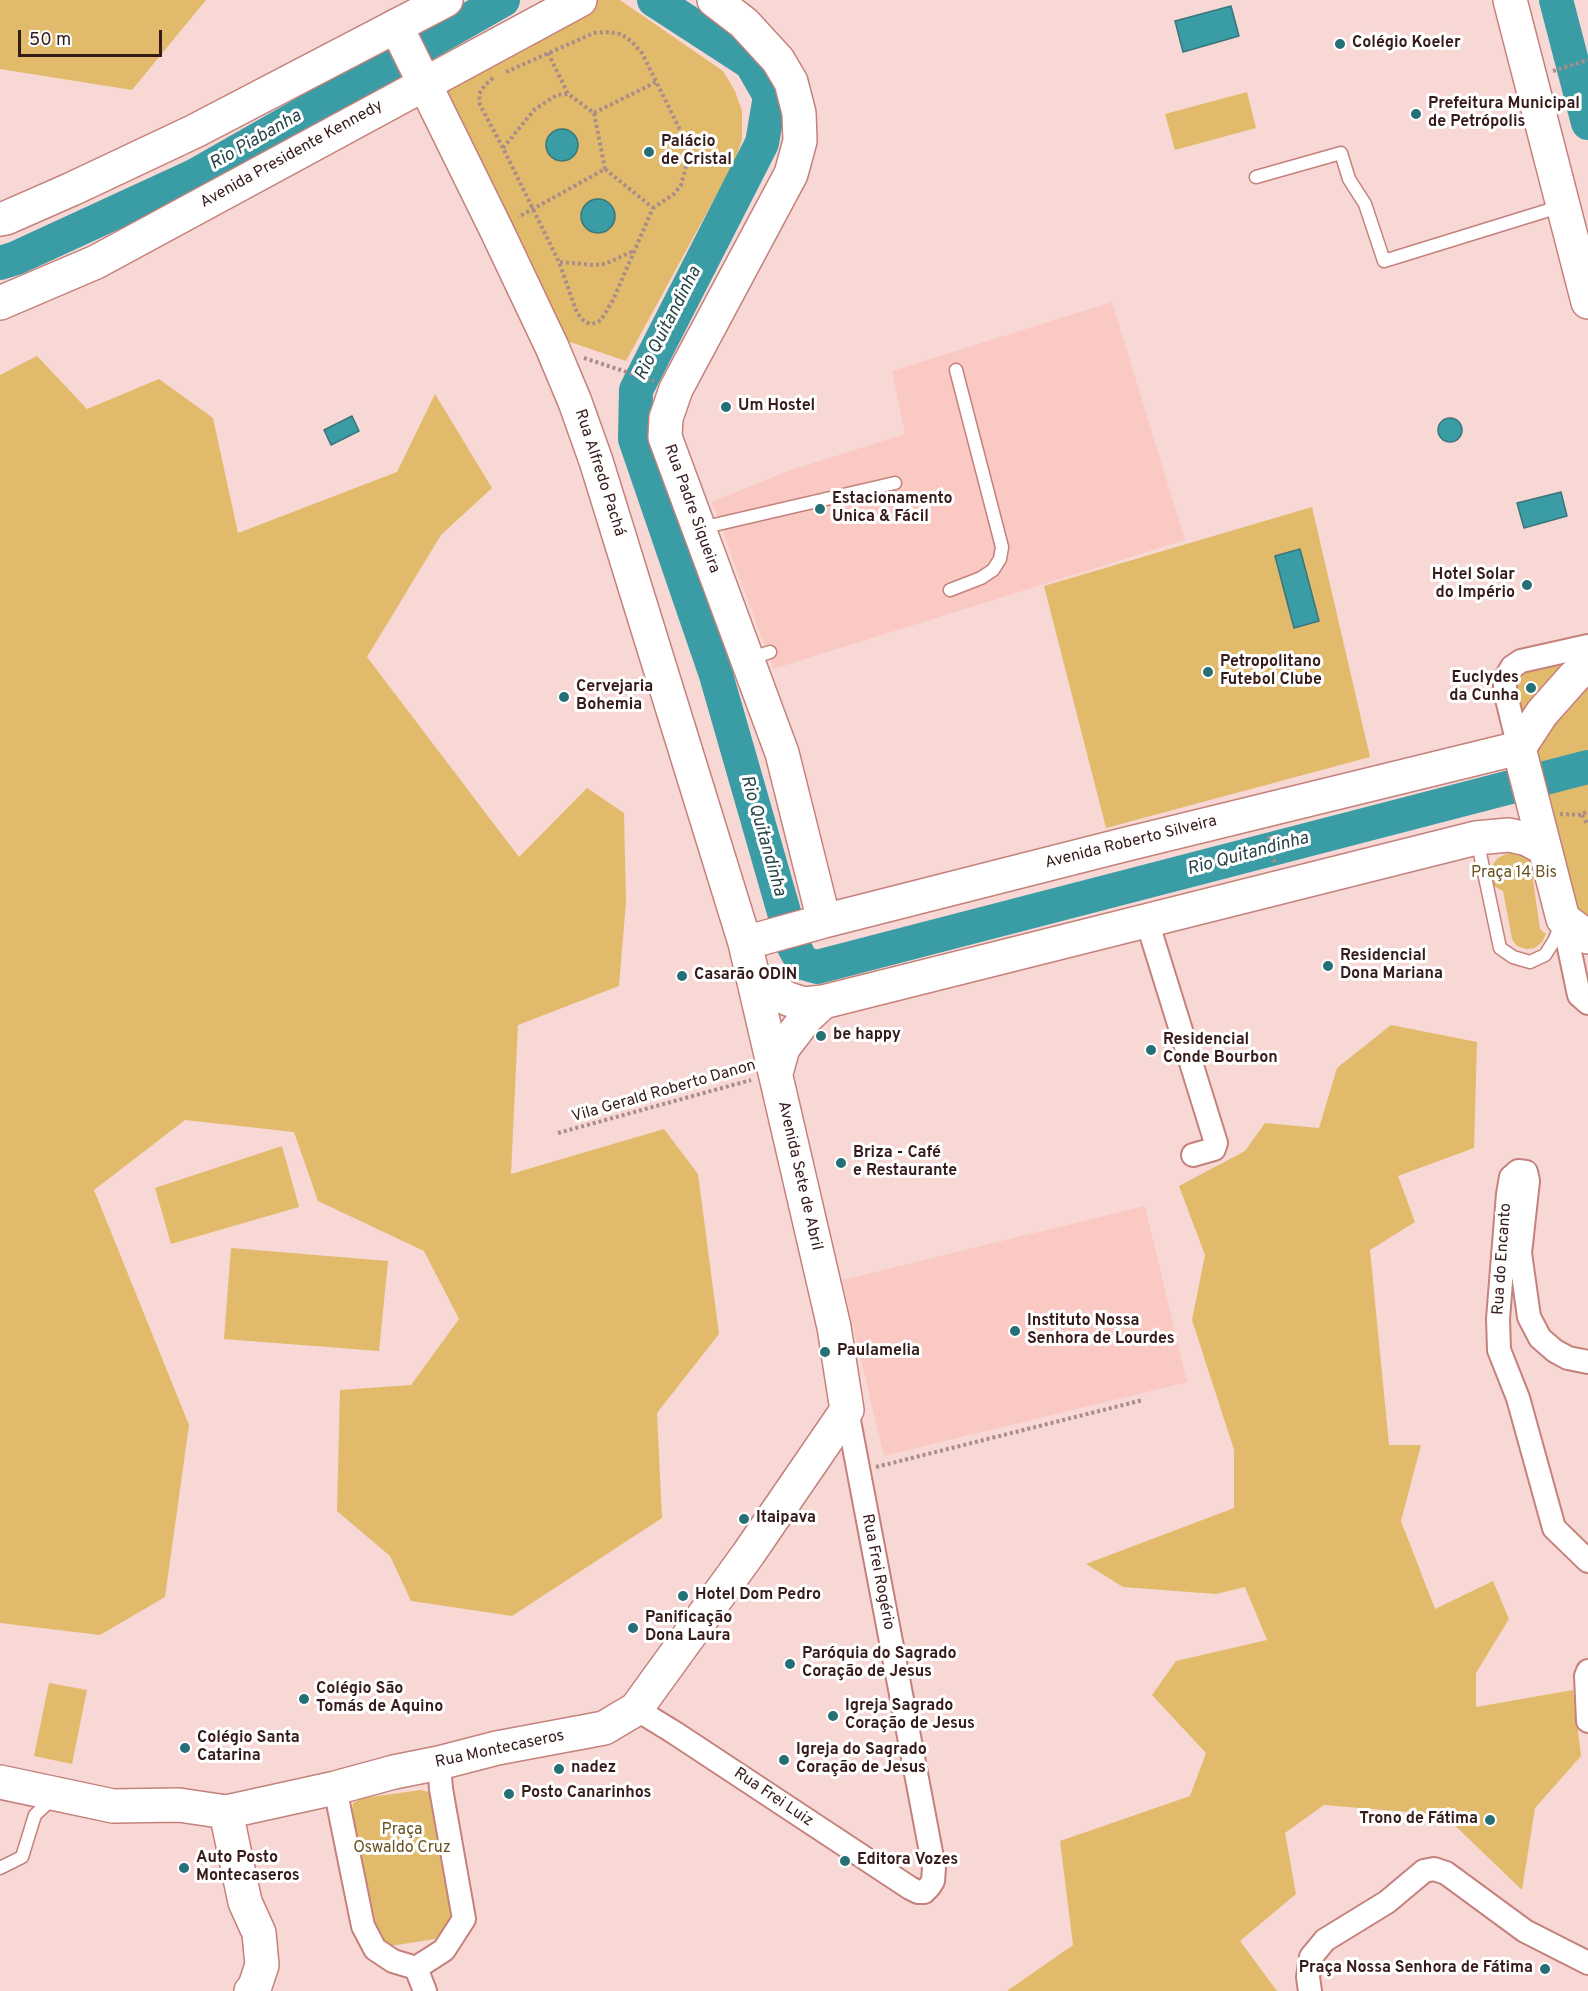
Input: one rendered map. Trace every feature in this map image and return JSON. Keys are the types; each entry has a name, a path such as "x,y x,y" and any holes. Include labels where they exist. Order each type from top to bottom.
{"main road":[{"path":"0,219 72,189 195,131 398,29 446,0"},
{"name":"Avenida Presidente Kennedy","path":"0,303 96,262 422,78 547,19 580,0"},
{"name":"Rua Padre Siqueira","path":"714,0 744,23 778,60 791,82 799,113 800,141 791,174 676,388 666,418 665,437 699,529 759,656 821,922"},
{"path":"1510,0 1588,302"},
{"name":"Rua Alfredo Pachá","path":"398,29 496,229 557,358 575,402 755,940"},
{"path":"1576,928 1544,848 1546,814 1519,748 1542,713 1588,664"},
{"name":"Avenida Roberto Silveira","path":"755,940 1263,810 1519,748"},
{"path":"753,974 769,988 788,999 804,1004 824,1002 1476,838 1509,835 1527,839 1544,848"},
{"name":"Avenida Sete de Abril","path":"755,940 753,974 834,1327 848,1410"},
{"path":"776,1073 783,1048 806,1018 824,1002"},
{"name":"Rua Montecaseros","path":"0,1782 113,1806 179,1805 226,1812 497,1748 603,1728 636,1709 749,1553 848,1410"},
{"path":"226,1812 245,1902 259,1933 262,1965 254,1989 251,1991"}],"street":[{"path":"1519,748 1505,691 1505,679 1512,667 1521,661 1588,645"},
{"path":"1147,921 1216,1143 1214,1149 1193,1155"},
{"path":"1576,928 1579,995 1588,1003"},
{"name":"Rua do Encanto","path":"1588,1362 1568,1358 1555,1351 1540,1338 1529,1317 1520,1253 1528,1181 1526,1172 1518,1171 1511,1177 1508,1194 1498,1319 1499,1350 1518,1398 1554,1528 1588,1561"},
{"name":"Rua Frei Rogério","path":"848,1410 934,1868 933,1881 924,1892 910,1888"},
{"path":"1588,1671 1586,1676 1588,1720"},
{"name":"Rua Frei Luiz","path":"636,1709 675,1732 910,1888"},
{"path":"335,1788 363,1926 375,1949 393,1961 416,1968 444,1950 464,1919 441,1789 439,1763"},
{"path":"1310,1991 1308,1977 1311,1957 1325,1940 1387,1902 1424,1871 1434,1869 1446,1873 1525,1931 1582,1959"},
{"path":"416,1968 425,1991"}],"lane":[{"path":"1256,177 1341,153 1349,179 1365,204 1384,261 1563,206"},
{"path":"950,590 981,578 993,570 1000,559 1002,547 956,370"},
{"path":"699,529 895,483"},
{"path":"1476,838 1500,948 1514,957 1530,962 1545,956 1549,948 1576,928"},
{"path":"0,1868 22,1857 35,1815 56,1795"}],"path":[{"path":"495,77 479,94 480,105 559,262 577,313 590,324 596,323 601,320 613,300 653,208 678,190 681,185 689,156 688,147 642,53 621,34 594,33 506,72"},
{"path":"548,53 568,94 594,113 605,169 653,208"},
{"path":"1550,71 1588,60"},
{"path":"594,113 656,82"},
{"path":"503,148 535,108 557,95 568,94"},
{"path":"496,229 605,169"},
{"path":"559,262 605,264 634,251"},
{"path":"608,366 676,388"},
{"path":"1263,810 1280,888"},
{"path":"1546,814 1582,815 1588,810"},
{"path":"1582,815 1588,825"},
{"name":"Vila Gerald Roberto Danon","path":"558,1133 776,1073"},
{"path":"858,1472 1143,1400"}],"shaded area":[{"path":"1112,302 1185,540 773,669 712,502 788,471 905,434 892,371"},
{"name":"Instituto Nossa Senhora de Lourdes","path":"1145,1206 1187,1382 884,1456 842,1280"}],"green space":[{"path":"0,0 206,0 132,90 0,69"},
{"path":"593,0 620,0 723,71 735,91 742,111 742,139 736,159 626,361 558,338 442,86"},
{"path":"1247,92 1256,128 1175,150 1165,114"},
{"path":"37,356 87,409 159,379 213,418 238,533 397,472 435,394 492,488 441,535 367,657 519,857 587,788 624,813 626,902 619,986 518,1025 511,1174 664,1129 698,1174 719,1334 657,1413 662,1518 512,1616 411,1601 390,1556 337,1511 340,1390 411,1385 459,1319 424,1251 318,1201 294,1132 185,1120 94,1190 189,1425 165,1597 100,1635 0,1623 0,375"},
{"name":"Petropolitano Futebol Clube","path":"1312,507 1370,757 1106,828 1044,586"},
{"path":"1584,653 1520,727 1515,680 1521,672"},
{"path":"1588,668 1588,933 1566,916 1522,748"},
{"name":"Praça 14 Bis","path":"1517,852 1527,853 1540,872 1533,880 1540,929 1546,934 1535,948 1526,949 1517,946 1512,939 1503,891 1492,885 1489,878 1490,868 1498,858"},
{"path":"1391,1025 1477,1042 1474,1148 1398,1176 1415,1222 1370,1250 1389,1445 1421,1445 1401,1521 1435,1609 1493,1581 1509,1619 1476,1673 1476,1707 1573,1690 1581,1756 1535,1808 1522,1890 1444,1815 1324,1805 1285,1833 1296,1894 1240,1941 1277,1991 1007,1991 1073,1945 1060,1841 1190,1796 1206,1753 1152,1695 1176,1661 1267,1640 1245,1587 1216,1594 1123,1587 1086,1564 1234,1508 1234,1450 1192,1320 1205,1255 1179,1186 1245,1151 1265,1123 1319,1128 1337,1068"},
{"path":"282,1146 299,1207 171,1244 155,1188"},
{"path":"231,1248 388,1261 379,1351 224,1339"},
{"path":"49,1683 87,1690 72,1764 34,1756"},
{"name":"Praça Oswaldo Cruz","path":"421,1790 433,1793 456,1915 441,1938 391,1946 379,1940 352,1812 353,1803 363,1798"}],"water":[{"path":"1231,6 1239,36 1183,52 1175,21"},
{"path":"562,129 574,133 578,145 574,157 562,161 550,157 546,145 550,133"},
{"path":"598,199 610,204 615,216 610,228 598,233 586,228 581,216 586,204"},
{"path":"352,416 359,431 331,445 324,430"},
{"path":"1450,418 1455,419 1461,425 1461,435 1455,441 1450,442 1445,441 1439,435 1438,430 1439,425 1445,419"},
{"path":"1561,492 1567,516 1524,528 1517,503"},
{"path":"1300,549 1319,621 1294,628 1275,556"}],"waterway":[{"name":"Rio Piabanha","path":"0,263 16,258 194,176 503,0"},
{"name":"Rio Quitandinha","path":"654,0 751,63 770,96 762,143 636,390 635,439 716,675 794,947 803,963 817,967 1588,767"},
{"name":"Rio Quitandinha","path":"1556,0 1588,123"}],"place":[{"name":"Colégio Koeler","path":"1340,44"},
{"name":"Prefeitura Municipal de Petrópolis","path":"1416,114"},
{"name":"Palácio de Cristal","path":"649,152"},
{"name":"Um Hostel","path":"726,407"},
{"name":"Estacionamento Unica & Fácil","path":"820,509"},
{"name":"Hotel Solar do Império","path":"1527,585"},
{"name":"Petropolitano Futebol Clube","path":"1208,672"},
{"name":"Euclydes da Cunha","path":"1531,688"},
{"name":"Cervejaria Bohemia","path":"564,697"},
{"name":"Residencial Dona Mariana","path":"1328,966"},
{"name":"Casarão ODIN","path":"682,976"},
{"name":"be happy","path":"821,1036"},
{"name":"Residencial Conde Bourbon","path":"1151,1050"},
{"name":"Briza - Café e Restaurante","path":"841,1163"},
{"name":"Instituto Nossa Senhora de Lourdes","path":"1015,1331"},
{"name":"Paulamelia","path":"825,1352"},
{"name":"Itaipava","path":"744,1519"},
{"name":"Hotel Dom Pedro","path":"683,1596"},
{"name":"Panificação Dona Laura","path":"633,1628"},
{"name":"Paróquia do Sagrado Coração de Jesus","path":"790,1664"},
{"name":"Colégio São Tomás de Aquino","path":"304,1699"},
{"name":"Igreja Sagrado Coração de Jesus","path":"833,1716"},
{"name":"Colégio Santa Catarina","path":"185,1748"},
{"name":"Igreja do Sagrado Coração de Jesus","path":"784,1760"},
{"name":"nadez","path":"559,1769"},
{"name":"Posto Canarinhos","path":"509,1794"},
{"name":"Trono de Fátima","path":"1490,1820"},
{"name":"Editora Vozes","path":"845,1861"},
{"name":"Auto Posto Montecaseros","path":"184,1868"},
{"name":"Praça Nossa Senhora de Fátima","path":"1545,1969"}]}
